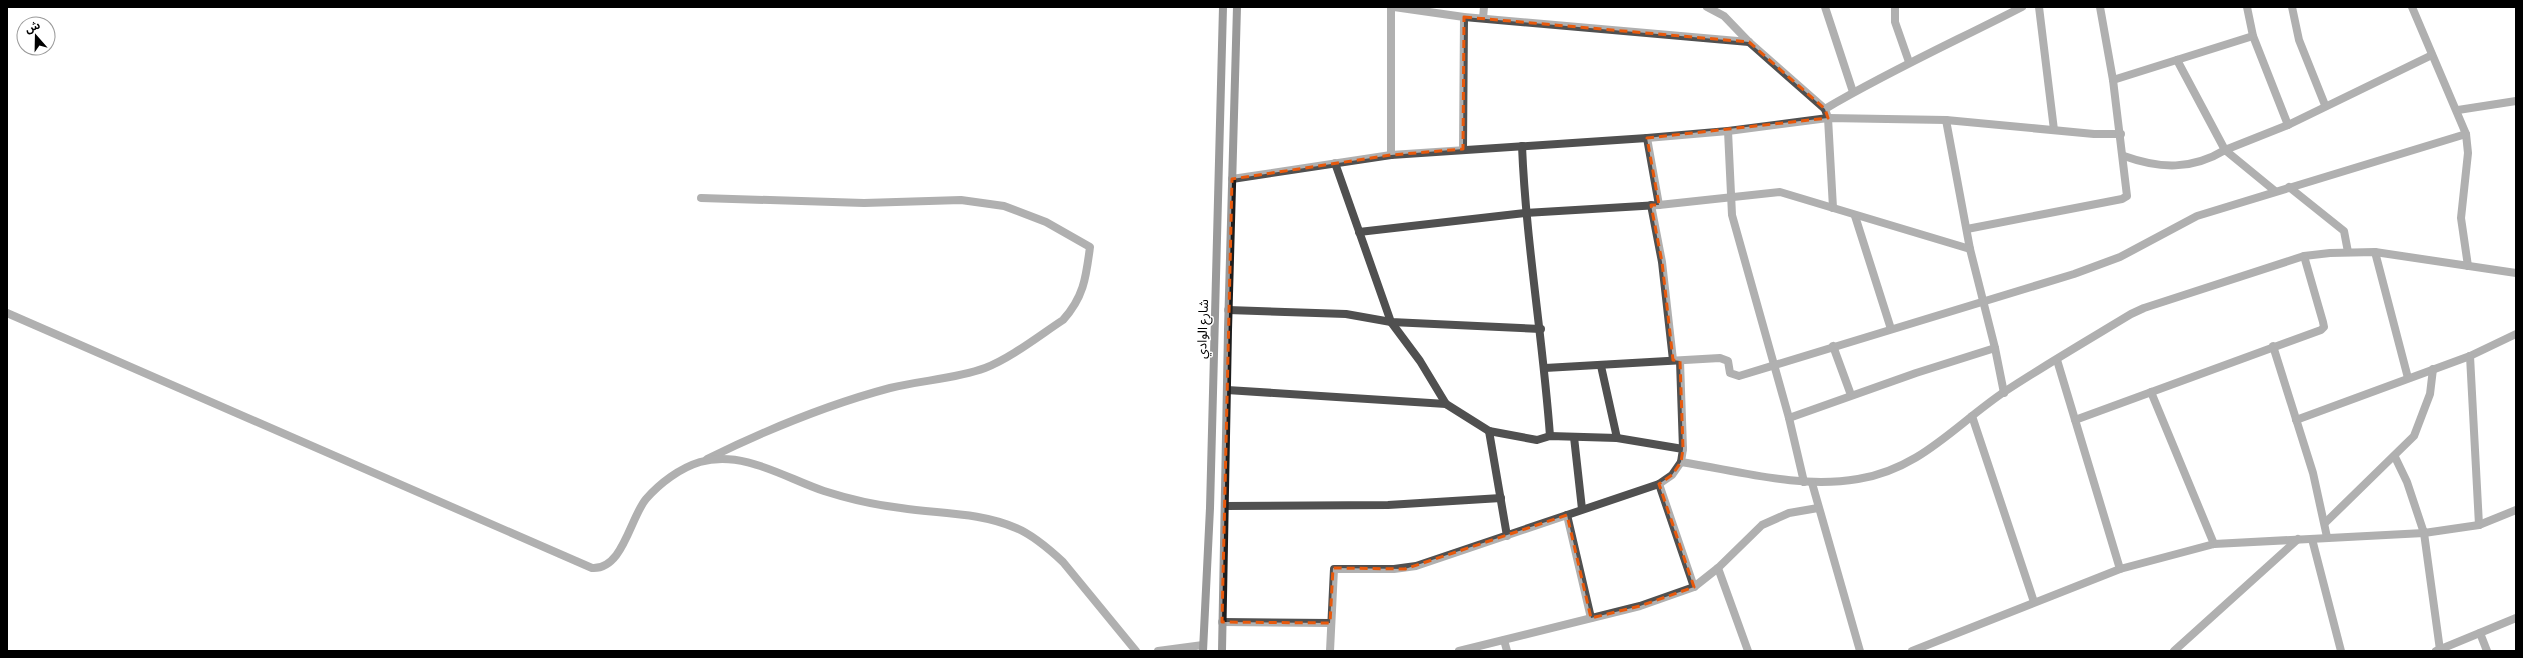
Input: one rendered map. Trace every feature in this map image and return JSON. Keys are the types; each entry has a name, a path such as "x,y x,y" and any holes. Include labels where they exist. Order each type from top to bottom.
{"main road":[{"name":"شارع الوادي","path":"1203,648 1210,508 1223,7"},
{"name":"شارع الوادي","path":"1222,651 1228,310 1238,7"},
{"path":"1218,164 1232,163"}],"street":[{"path":"1391,7 1391,155"},
{"path":"1394,7 1464,17 1748,42"},
{"path":"1483,18 1484,7"},
{"path":"1707,7 1724,16 1748,42 1825,109 1828,118 1833,208"},
{"path":"1724,16 1725,7"},
{"path":"1825,7 1853,92"},
{"path":"1895,7 1895,22 1909,62"},
{"path":"2039,7 2054,130"},
{"path":"1967,229 2125,198 2127,192 2124,156 2113,80 2100,7"},
{"path":"2247,7 2253,36 2288,125"},
{"path":"2292,7 2299,40 2325,105"},
{"path":"2412,7 2432,55 2458,110 2466,134 2468,153 2461,218 2468,266"},
{"path":"1825,109 1909,62 2018,8"},
{"path":"1463,149 1464,17"},
{"path":"2113,80 2253,36"},
{"path":"2124,156 2142,162 2176,165 2207,161 2225,150 2288,125 2325,105 2432,55"},
{"path":"2177,60 2225,150 2275,192"},
{"path":"2458,110 2516,101"},
{"path":"1232,180 1391,155 1463,149 1647,138 1728,131 1828,118 1946,120 2054,130 2121,134"},
{"path":"1946,120 1970,249 1995,348 2004,393"},
{"path":"1728,131 1732,215 1773,365 1808,483 1818,508 1860,651"},
{"path":"1545,368 1720,358 1728,361 1730,373 1733,376 1891,328 1984,302 2120,257 2197,216 2466,134"},
{"path":"1330,651 1330,623 1334,569 1405,568 1507,536 1582,509 1659,484 1672,475 1681,462 1683,449 1676,360 1647,138"},
{"path":"1522,146 1525,213 1541,329 1550,436"},
{"path":"1334,163 1391,322 1420,361 1446,404 1488,431 1537,440 1550,436 1617,438 1683,449"},
{"path":"2289,187 2344,231 2348,252"},
{"path":"1359,232 1525,213 1655,205 1780,192 1855,216 1970,249"},
{"path":"7,313 592,568 602,567 612,562 641,507 654,490 677,472 701,462 755,435 823,408 893,387 966,374 987,367 1063,320 1079,300 1090,247 1046,222 1004,206 961,200 864,203 701,198"},
{"path":"1855,216 1891,328"},
{"path":"1681,462 1808,483 1857,479 1892,471 1911,462 2004,393 2144,308 2304,256 2348,252 2375,252 2516,273"},
{"path":"2375,252 2408,378"},
{"path":"2075,420 2273,346 2321,330 2324,326 2304,256"},
{"path":"1228,310 1346,314 1391,322 1541,329"},
{"path":"2296,420 2470,356 2516,334"},
{"path":"1833,346 1851,395"},
{"path":"2273,346 2313,474 2327,537"},
{"path":"1789,418 1851,395 1995,348"},
{"path":"2470,356 2478,525"},
{"path":"2057,360 2120,569"},
{"path":"1600,366 1617,438"},
{"path":"2325,523 2395,457 2414,436 2430,394 2433,369"},
{"path":"1227,390 1446,404"},
{"path":"2151,392 2214,544"},
{"path":"1972,416 2034,602"},
{"path":"1488,431 1507,536"},
{"path":"1574,437 1582,509"},
{"path":"2395,457 2407,482 2424,533 2437,650 2516,618"},
{"path":"701,462 724,459 756,464 824,491 870,503 957,513 990,519 1017,528 1048,549 1063,562 1136,651"},
{"path":"1659,484 1694,587"},
{"path":"1225,506 1388,505 1501,498"},
{"path":"1459,651 1640,606 1694,587 1718,568 1762,525 1789,513 1818,508"},
{"path":"1912,651 2120,569 2214,544 2424,533 2478,525 2516,510"},
{"path":"1567,515 1591,618"},
{"path":"2174,651 2298,539"},
{"path":"2312,539 2341,651"},
{"path":"1718,568 1748,651"},
{"path":"1222,622 1330,623"},
{"path":"2480,633 2487,651"},
{"path":"1504,640 1507,651"},
{"path":"1158,651 1203,648"}],"highlighted area":[{"path":"1464,17 1749,42 1825,109 1828,118 1647,138 1659,205 1651,205 1662,262 1673,360 1680,361 1683,449 1681,462 1672,475 1659,484 1694,587 1640,606 1591,618 1567,515 1405,569 1333,568 1330,623 1222,622 1232,179 1391,155 1463,149"}]}
